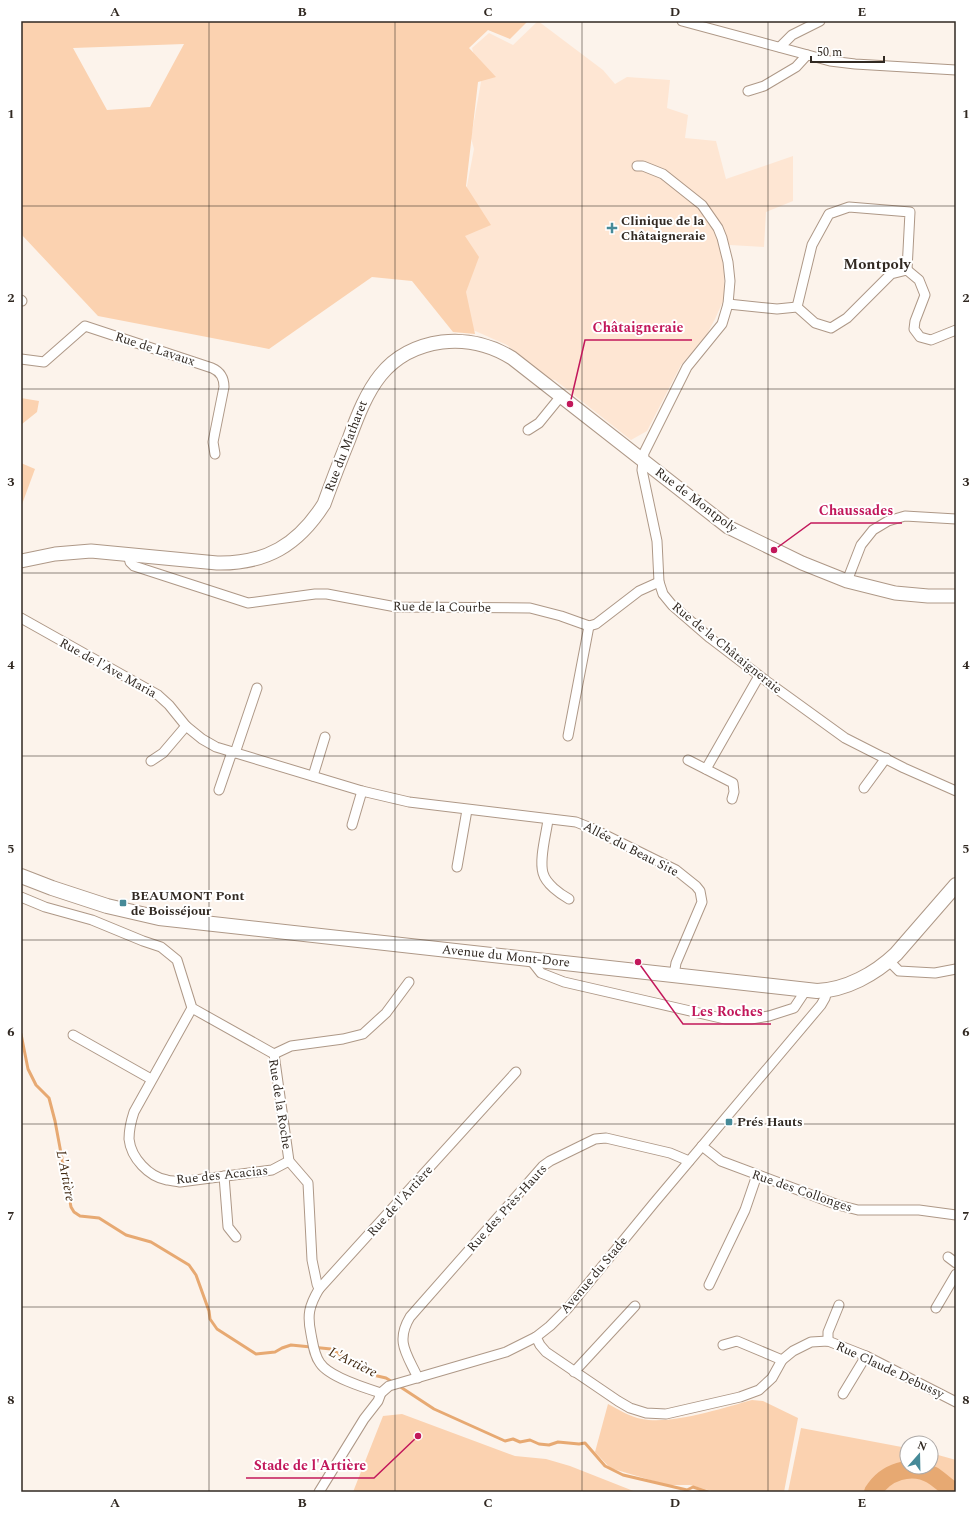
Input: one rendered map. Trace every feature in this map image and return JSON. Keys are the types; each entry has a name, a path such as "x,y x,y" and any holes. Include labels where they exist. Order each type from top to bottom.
{"main road":[{"name":"Avenue du Mont-Dore","path":"21,876 107,906 159,918 806,990 827,990 849,984 871,973 889,961 956,885"}],"street":[{"path":"682,21 830,61 855,64 956,70"},
{"path":"780,47 792,35 817,22"},
{"path":"748,91 764,86 796,67 807,55"},
{"name":"Rue de la Châtaigneraie","path":"637,166 643,166 663,174 702,205 711,217 722,238 728,262 730,281 728,304 722,324 696,356 680,379 642,459 644,481 657,541 660,582 663,594 672,605 710,638 759,676 846,738 956,791"},
{"path":"797,307 812,245 829,214 850,207 910,212 907,270"},
{"path":"728,304 777,309 797,307 815,323 832,328 847,318 891,274 907,270"},
{"path":"907,270 919,280 925,295 915,321 914,329 920,337 931,340 956,330"},
{"name":"Rue de Lavaux","path":"21,359 44,362 85,326 212,368 218,371 224,381 213,442 215,454"},
{"name":"Rue du Matharet","path":"21,561 55,554 83,551 128,554 217,564 235,564 252,561 284,548 307,528 324,504 362,405 378,376 395,362 414,350 436,343 457,341 475,343 491,347 512,358 642,459"},
{"path":"528,430 539,423 561,396"},
{"name":"Rue de Montpoly","path":"642,459 728,527 802,563 847,581 895,593 928,596 956,596"},
{"path":"847,581 861,545 873,530 888,521 905,516 956,519"},
{"name":"Rue de la Courbe","path":"128,554 130,562 134,566 248,603 315,594 327,594 396,608 530,608 561,616 589,626"},
{"path":"568,736 574,697 589,626 596,624 639,591 660,582"},
{"name":"Rue de l'Ave Maria","path":"21,618 29,624 158,695 169,705 186,726"},
{"path":"706,769 759,676"},
{"path":"219,790 234,753 256,688"},
{"path":"151,761 163,753 186,726"},
{"name":"Allée du Beau Site","path":"186,726 211,744 234,753 362,791 409,802 548,820 576,822 592,828 676,870 696,886 700,891 702,902 676,963 674,975"},
{"path":"313,776 325,737"},
{"path":"864,788 886,758"},
{"path":"688,760 732,782 734,792 732,799"},
{"path":"352,824 362,791"},
{"path":"457,867 467,810"},
{"path":"548,820 543,850 543,873 547,881 560,894 569,899"},
{"path":"21,897 45,907 92,920 161,947 177,960 192,1008"},
{"path":"530,959 542,973 564,982 724,1019 751,1019 769,1016 794,1008 806,990"},
{"path":"889,961 899,971 935,973 956,969"},
{"path":"274,1054 291,1046 343,1039 363,1034 386,1013 410,982"},
{"name":"Avenue du Stade","path":"320,1492 364,1418 378,1401 381,1393 389,1386 506,1352 536,1337 550,1326 568,1308 820,1005 825,998 827,990"},
{"name":"Rue de la Roche","path":"192,1008 274,1054 289,1161 308,1183 312,1260 316,1284 319,1289"},
{"name":"Rue des Acacias","path":"192,1008 151,1079 134,1112 130,1125 129,1141 134,1156 154,1175 166,1180 180,1182 272,1170 289,1161"},
{"path":"73,1035 151,1079"},
{"name":"Rue de l'Artière","path":"381,1393 355,1384 330,1372 320,1364 316,1356 309,1324 309,1312 313,1300 319,1289 516,1072"},
{"name":"Rue des Près-Hauts","path":"418,1378 402,1343 402,1333 410,1318 543,1166 550,1161 595,1139 606,1138 670,1153 689,1161"},
{"name":"Rue des Collonges","path":"702,1146 721,1161 838,1205 858,1210 920,1210 956,1215"},
{"path":"709,1285 745,1210 757,1175"},
{"path":"224,1176 228,1227 236,1237"},
{"path":"936,1308 956,1274"},
{"path":"828,1342 828,1332 839,1305"},
{"path":"574,1372 635,1306"},
{"name":"Rue Claude Debussy","path":"536,1337 546,1352 574,1372 630,1408 646,1413 666,1414 740,1398 759,1390 772,1378 782,1360 801,1346 811,1342 828,1342 866,1356 956,1402"},
{"path":"723,1345 736,1341 782,1360"},
{"path":"843,1394 866,1356"}],"shaded area":[{"path":"21,21 528,21 510,39 488,30 469,48 496,77 478,82 466,186 491,225 465,236 479,257 466,292 475,334 453,332 412,281 372,277 269,349 98,316 21,234","holes":["184,44 150,107 107,110 73,48"]},
{"name":"Clinique de la Châtaigneraie","path":"538,21 603,70 615,84 627,77 670,80 667,108 688,115 685,138 716,141 726,179 793,156 793,201 766,212 764,247 730,245 721,251 724,272 724,299 715,319 706,336 681,365 647,431 631,440 555,380 548,379 507,345 473,330 451,270 474,149 471,138 481,82 472,48 489,33 513,45"},
{"path":"21,398 39,401 37,412 22,424 21,429"},
{"path":"21,463 35,469 21,507"},
{"path":"752,1400 763,1401 798,1418 784,1492 715,1492 690,1485 667,1485 610,1468 595,1452 608,1404 633,1417 642,1419 667,1420 697,1415"},
{"path":"402,1414 515,1456 546,1459 570,1466 636,1492 353,1492 383,1416"},
{"path":"801,1428 899,1446 899,1475 939,1475 939,1455 956,1460 956,1492 788,1492"}],"waterway":[{"name":"L'Artière","path":"21,1034 28,1069 36,1085 49,1098 55,1121 71,1207 74,1212 80,1216 99,1218 126,1235 151,1242 189,1265 196,1275 209,1311 210,1319 217,1329 256,1354 275,1352 291,1345 331,1349 373,1375 386,1378 394,1383"},
{"name":"L'Artière","path":"399,1386 434,1409 505,1441 513,1439 520,1442 530,1440 539,1444 549,1445 558,1442 579,1444 585,1443 605,1466 623,1475 687,1490 693,1487 708,1492"},
{"name":"L'Artière","path":"873,1492 884,1479 907,1470 924,1471 955,1492"}],"place":[{"name":"Clinique de la Châtaigneraie","path":"612,228"},
{"name":"Châtaigneraie","path":"570,404"},
{"name":"Chaussades","path":"774,550"},
{"name":"BEAUMONT Pont de Boisséjour","path":"123,903"},
{"name":"Les Roches","path":"638,962"},
{"name":"Prés Hauts","path":"729,1122"},
{"name":"Stade de l'Artière","path":"418,1436"}],"district":[{"name":"Montpoly","path":"877,264"}]}
